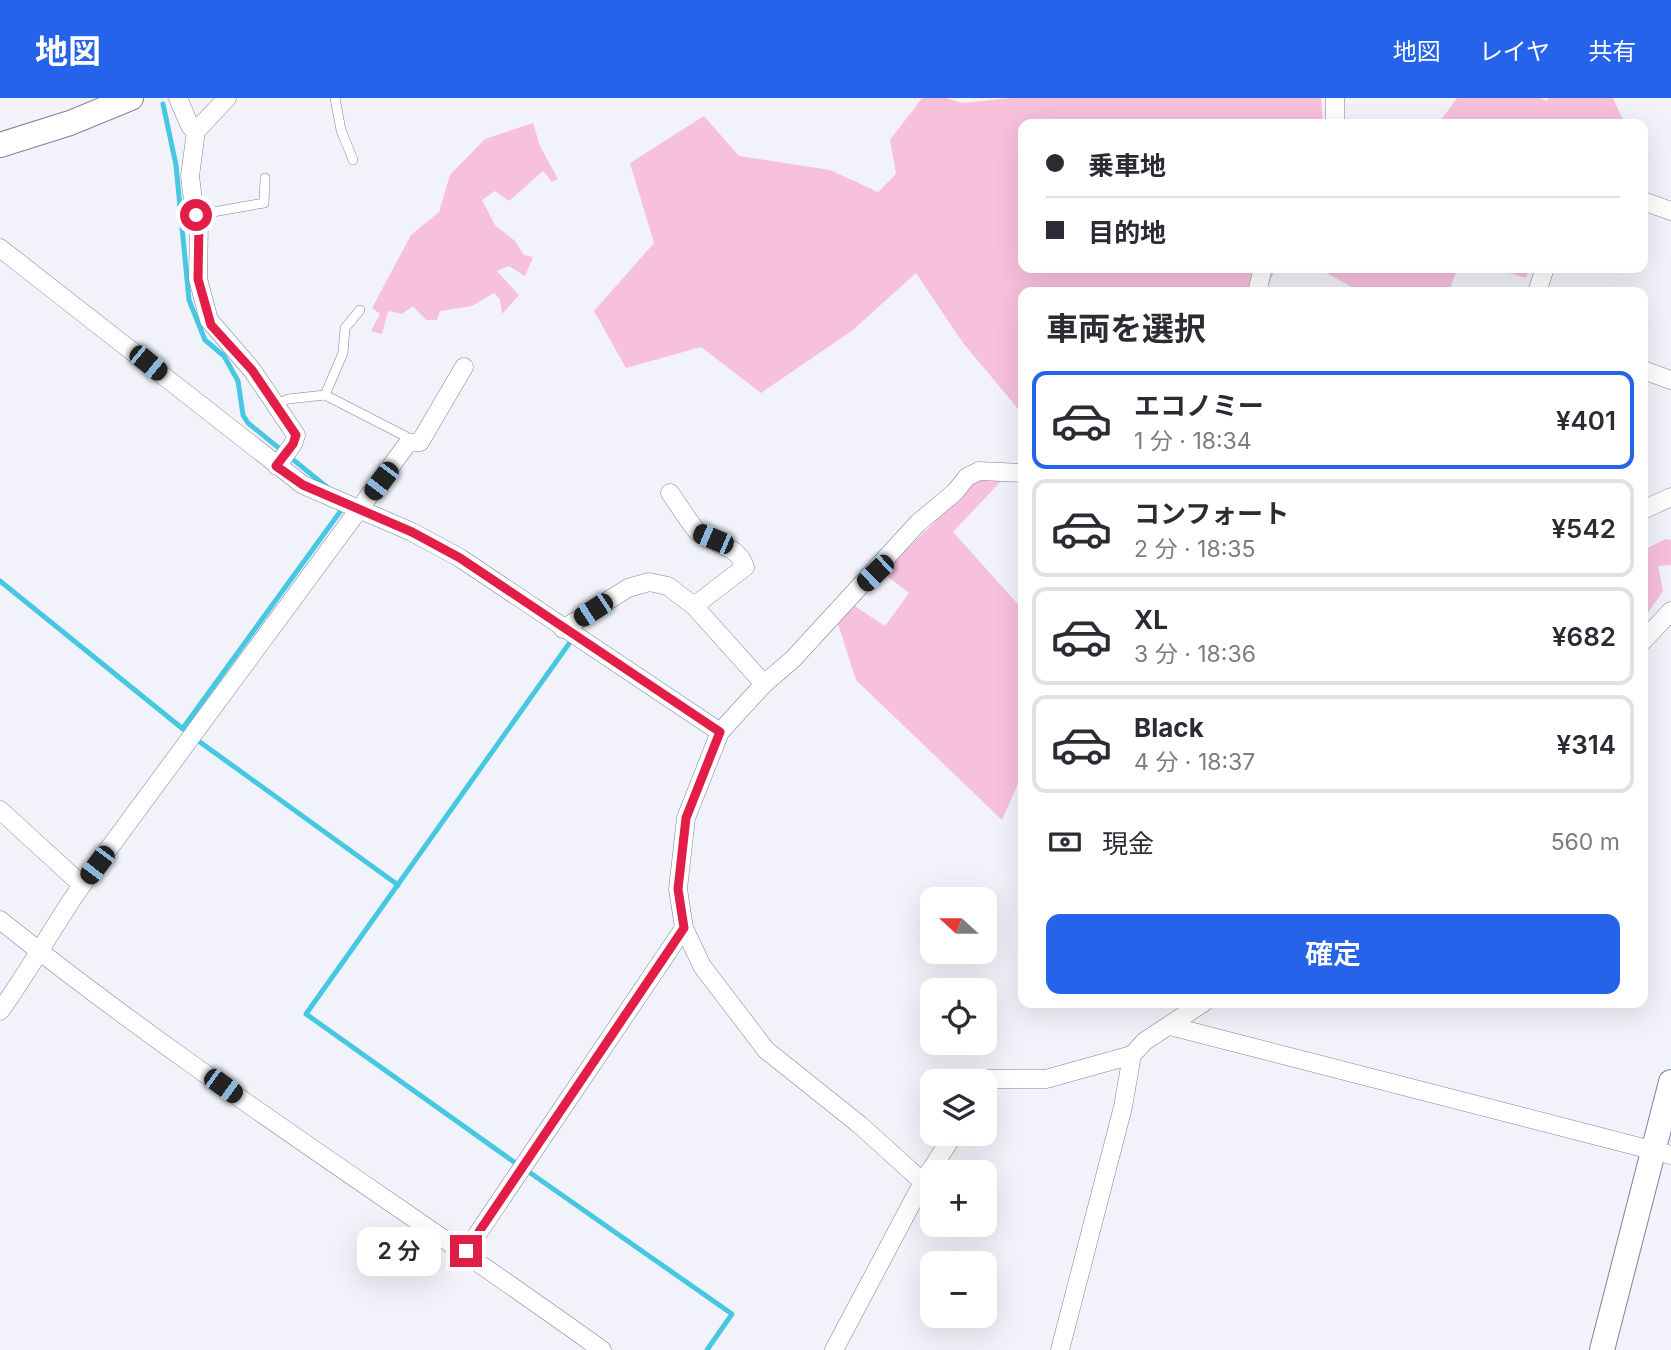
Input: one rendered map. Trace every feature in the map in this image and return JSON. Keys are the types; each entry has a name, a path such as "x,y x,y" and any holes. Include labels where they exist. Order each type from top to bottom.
{"street":[{"path":"0,145 70,123 131,98"},
{"path":"178,98 190,126 196,131"},
{"path":"227,98 196,131 190,176 199,223 198,279 211,325 277,404 296,435 293,444 276,466"},
{"path":"1335,98 1335,119"},
{"path":"1648,203 1671,211"},
{"path":"0,248 303,485 460,558 720,732"},
{"path":"0,1011 32,967 48,932 408,443 420,442 464,367"},
{"path":"1648,372 1671,380"},
{"path":"920,1179 860,1125 766,1050 702,966 684,928 678,889 686,818 720,732 764,684 793,659 918,523 955,492 967,477 979,471 1018,473"},
{"path":"670,493 699,533 726,545 742,557 745,567 694,606"},
{"path":"1648,508 1671,497"},
{"path":"564,629 628,588 649,583 668,586 694,606 764,684"},
{"path":"1648,636 1671,611"},
{"path":"0,810 82,885"},
{"path":"0,920 244,1101 466,1251 603,1350"},
{"path":"466,1251 684,928"},
{"path":"1060,1350 1124,1107 1132,1055 1144,1041 1196,1008"},
{"path":"1170,1026 1662,1153"},
{"path":"997,1079 1046,1079 1132,1055"},
{"path":"1602,1350 1662,1153 1671,1082"},
{"path":"834,1350 920,1188"}],"lane":[{"path":"335,98 341,130 353,160"},
{"path":"196,215 264,203 265,178"},
{"path":"325,395 343,353 345,328 360,310"},
{"path":"277,404 325,395 405,436 408,443"}],"shaded area":[{"path":"922,98 946,98 962,103 1012,98 1321,98 1323,119 1018,119 1018,273 1274,273 1267,287 1018,287 1018,409 963,343 916,273 853,330 761,393 701,347 626,368 594,311 654,243 630,163 704,116 739,156 830,170 878,192 896,174 890,140"},
{"path":"1457,98 1540,98 1546,101 1549,98 1613,98 1623,119 1442,119"},
{"path":"533,123 540,146 558,179 552,182 543,171 509,201 495,191 482,200 495,225 515,241 524,255 533,257 525,276 509,266 497,271 519,295 502,314 500,299 494,293 472,306 440,311 437,320 426,320 413,306 402,314 388,311 382,334 371,331 380,314 372,308 411,235 439,212 450,175 485,139"},
{"path":"1327,273 1455,273 1451,287 1351,287"},
{"path":"1509,273 1528,273 1526,278"},
{"path":"1004,478 953,532 1018,604 1018,784 1002,820 856,680 838,624 853,605 885,626 909,593 883,573 976,481"},
{"path":"1666,539 1671,540 1671,565 1658,566 1663,591 1648,613 1648,548"}],"waterway":[{"path":"163,104 176,165 189,300 205,340 224,356 238,381 243,415 248,423 328,488"},
{"path":"183,728 345,505"},
{"path":"0,581 183,729"},
{"path":"514,1162 306,1014 573,638"},
{"path":"193,737 398,885"},
{"path":"529,1172 732,1314 707,1350"}],"route":[{"path":"196,215 199,223 198,279 211,325 252,370 296,435 293,444 276,466 303,485 412,532 460,558 720,732 686,818 678,889 684,928 466,1251"}]}
